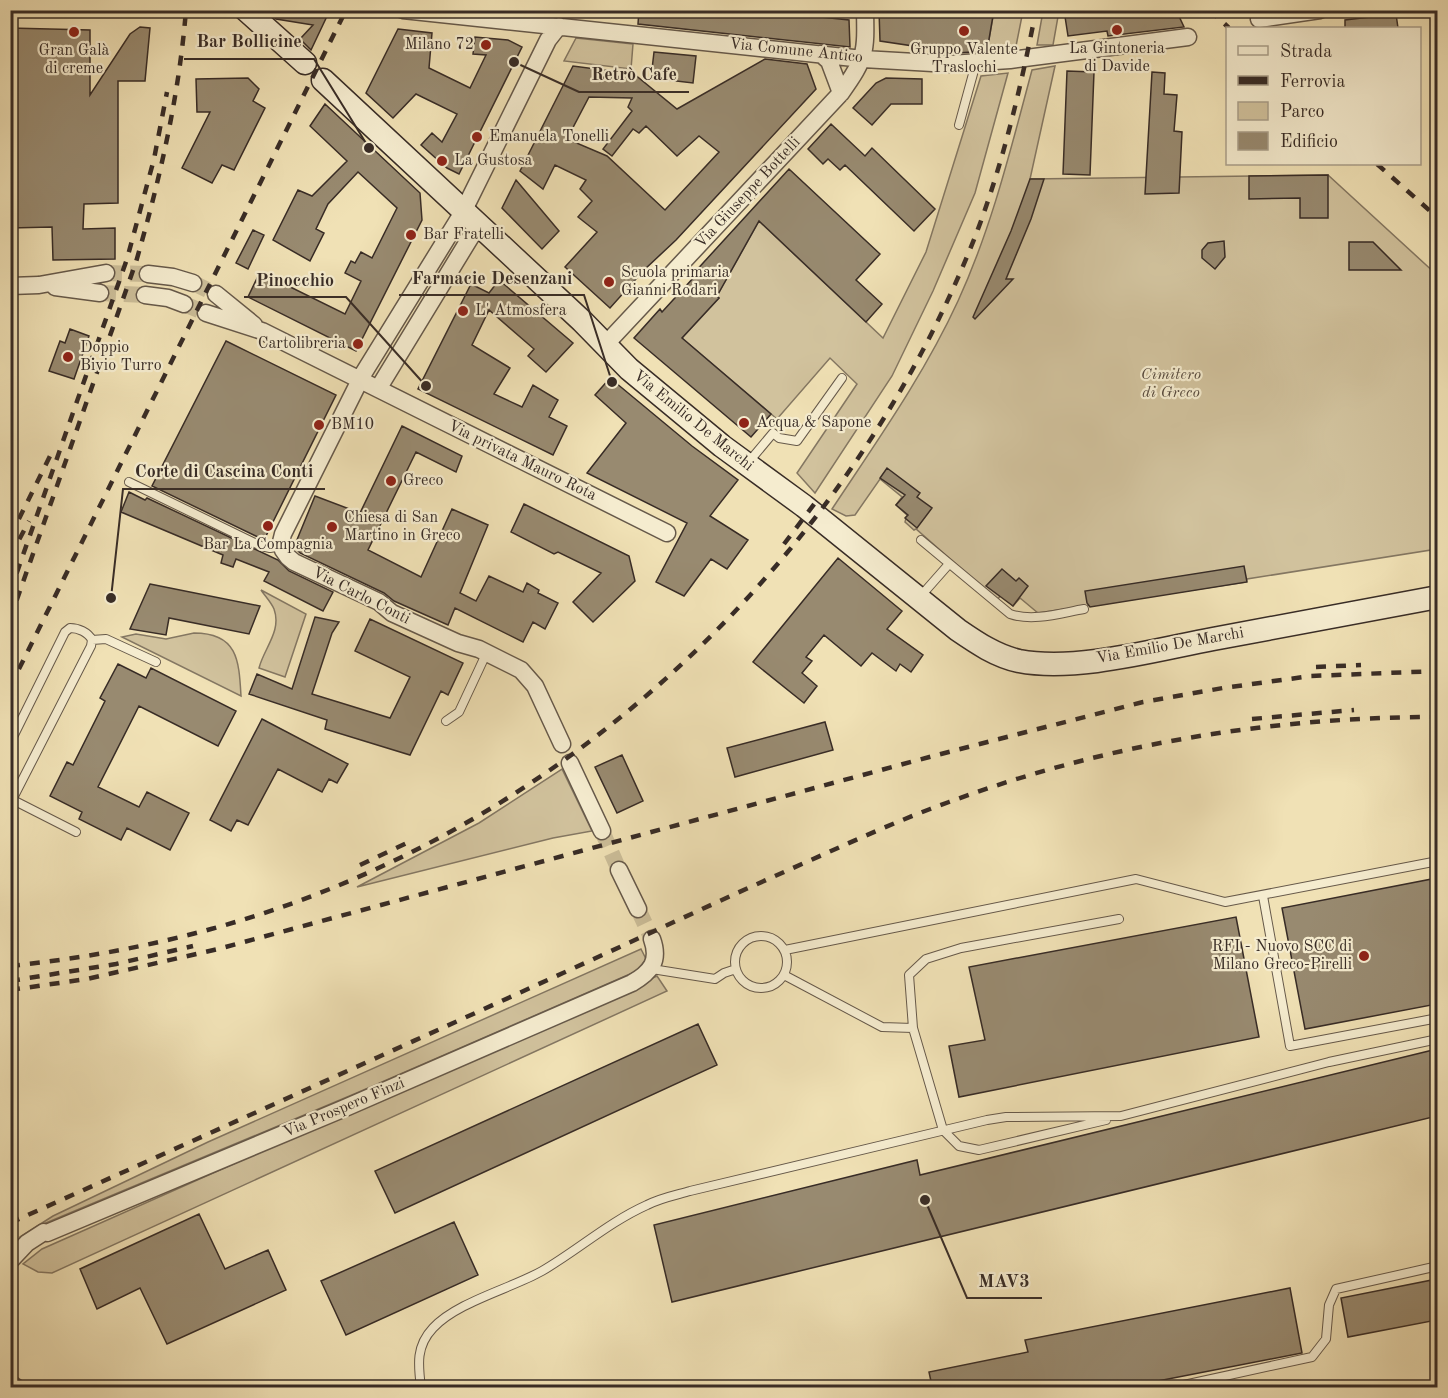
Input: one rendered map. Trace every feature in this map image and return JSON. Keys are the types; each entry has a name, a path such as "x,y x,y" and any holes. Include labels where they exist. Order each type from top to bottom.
{"street":[{"path":"246,10 304,63 262,10"},
{"name":"Via Comune Antico","path":"403,10 477,14 559,26 863,59 950,64 976,63 1188,37"},
{"path":"863,59 866,40 865,10"},
{"path":"1260,20 1320,10"},
{"path":"378,389 470,219 548,40 559,26"},
{"path":"821,54 832,66 841,93"},
{"name":"Via Giuseppe Bottelli","path":"605,345 841,93 859,69 863,59"},
{"name":"Via Emilio De Marchi","path":"323,80 582,321 629,369 722,446 804,506 978,644 996,653 1018,660 1045,664 1115,658 1437,597"},
{"path":"282,546 283,534 360,381 470,219"},
{"path":"10,286 39,285 106,273"},
{"path":"148,274 173,277 193,283"},
{"path":"39,285 100,293"},
{"path":"145,294 168,298 184,304"},
{"path":"216,294 262,331"},
{"path":"206,313 262,331"},
{"name":"Via privata Mauro Rota","path":"262,331 667,533"},
{"name":"Via Carlo Conti","path":"282,546 288,557 301,566 377,601 392,613 458,643 477,647 514,665 531,679 562,744"},
{"path":"570,764 602,831"},
{"path":"620,870 638,909"},
{"path":"651,939 656,954 652,969"},
{"name":"Via Prospero Finzi","path":"12,1259 27,1243 44,1232 47,1233 345,1108 633,983 652,969"},
{"path":"10,1383 17,1388"}],"lane":[{"path":"959,125 976,63"},
{"path":"747,464 773,433 779,438 797,441 842,378"},
{"path":"129,482 261,546 270,548 282,546"},
{"path":"921,540 1002,610 1013,616 1034,617 1084,609"},
{"path":"919,598 949,564"},
{"path":"10,743 65,632 74,628 87,633 92,640 91,646 12,802 76,832"},
{"path":"92,640 106,639 156,662"},
{"path":"446,721 459,711 487,652"},
{"path":"785,950 1136,879 1225,902 1437,861"},
{"path":"1263,896 1290,1046 1437,1018"},
{"path":"1119,919 961,948 926,959 909,975 913,1028 943,1130 959,1146 979,1150 1329,1062 1437,1039"},
{"path":"756,936 773,938 785,950 787,967 784,975 770,986 754,987 740,977 736,969 735,960 741,945 756,936"},
{"path":"652,969 715,979 736,969"},
{"path":"784,975 882,1027 913,1028"},
{"path":"421,1388 418,1358 421,1344 432,1328 447,1315 542,1271 624,1217 648,1204 690,1191 1006,1117 1121,1116"},
{"path":"1170,1388 1312,1356 1326,1339 1329,1305 1336,1289 1437,1266"}],"green space":[{"path":"994,11 1023,11 1016,46 987,51"},
{"path":"1043,11 1059,11 1053,45 1037,45"},
{"path":"576,38 633,44 631,69 564,61"},
{"name":"Cimitero di Greco","path":"1055,66 1030,179 1328,175 1437,275 1437,549 1247,579 1246,582 1038,613 1020,598 1013,606 1001,595 997,600 916,529 914,530 905,522 907,515 896,505 902,497 880,479 855,515 846,516 832,509 899,407 945,328 970,273 991,216 1032,70"},
{"path":"1008,73 975,193 933,291 892,376 815,493 797,473 857,384 830,358 777,419 682,338 719,298 717,296 759,221 883,338 926,252 981,76"},
{"path":"261,590 306,614 285,677 259,668 276,625 274,609"},
{"path":"194,633 209,634 228,644 237,661 241,696 122,637 136,634 166,639"},
{"path":"562,769 592,831 553,838 357,887 479,823"},
{"path":"641,949 646,959 637,971 359,1092 46,1223 20,1240 20,1237 53,1216 208,1142"},
{"path":"657,976 667,991 52,1273 38,1272 23,1264 42,1249"}],"building":[{"path":"268,10 329,12 311,50 300,39 313,25 276,19"},
{"path":"639,10 802,11 802,15 849,20 850,47 638,24"},
{"path":"879,10 994,10 987,51 933,52 933,49 880,41"},
{"path":"1064,10 1176,10 1184,27 1108,36 1107,31 1068,36"},
{"path":"1396,14 1398,27 1345,27 1345,20"},
{"path":"140,27 150,28 145,81 118,81 118,203 84,204 83,229 115,228 115,259 53,260 52,227 10,228 10,28 90,30 90,95 130,34"},
{"path":"398,29 432,33 429,68 470,88 486,55 473,54 475,37 508,40 522,47 459,174 447,168 421,145 432,133 442,142 457,114 416,94 393,118 366,93"},
{"path":"654,52 696,56 693,83 651,78"},
{"path":"765,59 807,64 816,89 610,308 565,267 597,232 578,217 592,201 580,189 586,180 555,165 543,189 520,171 573,66 634,74 677,109","holes":["589,97 632,98 628,107 632,111 603,149 612,156 633,129 639,133 646,126 677,156 699,136 719,152 665,210 607,156 567,139"]},
{"path":"1067,71 1094,72 1090,175 1063,174"},
{"path":"1152,72 1165,73 1164,94 1177,95 1174,131 1182,132 1179,193 1145,194"},
{"path":"248,78 259,89 253,101 265,108 234,170 222,165 212,183 182,168 210,112 197,112 196,79"},
{"path":"886,78 922,79 922,104 891,104 872,125 853,108 876,83"},
{"path":"325,104 420,193 422,220 356,351 248,297 260,272 345,314 361,281 345,273 351,261 355,263 361,252 372,258 397,208 358,172 328,204 316,229 324,233 310,261 273,240 298,190 312,196 347,161 310,126"},
{"path":"831,124 865,156 872,148 935,209 914,231 845,165 840,170 828,159 823,164 808,149"},
{"path":"789,169 880,254 856,280 882,304 866,322 759,221 717,296 719,298 682,338 771,414 751,437 634,338 660,309 662,312 695,276 693,274"},
{"path":"1328,175 1328,218 1300,218 1300,198 1249,199 1249,176"},
{"path":"1030,179 1044,179 1031,219 1006,279 1013,279 975,319 973,317 1011,231"},
{"path":"516,180 559,231 542,249 502,208"},
{"path":"253,230 264,235 248,269 236,263"},
{"path":"1224,241 1225,257 1215,269 1202,258 1202,250 1208,243"},
{"path":"1349,242 1373,242 1401,270 1349,270"},
{"path":"499,280 573,343 546,372 528,356 534,349 489,310 472,345 510,368 494,394 522,407 533,385 558,400 549,417 567,426 553,455 418,389 471,284 489,293"},
{"name":"Doppio Bivio Turro","path":"70,329 89,336 74,379 49,371 60,341 65,343"},
{"path":"226,341 336,395 264,540 152,486"},
{"path":"610,378 692,446 738,480 710,516 748,540 727,569 711,559 684,596 656,582 687,523 587,473 626,423 595,395"},
{"path":"402,426 462,456 456,472 416,452 368,550 421,577 452,509 488,525 460,593 476,601 489,576 523,592 527,583 539,590 538,593 558,603 545,629 533,622 523,642 455,608 448,625 394,601 384,593 300,553 294,547 315,496 360,513"},
{"path":"887,468 920,493 917,497 932,508 917,528 905,518 908,515 896,505 905,495 880,478"},
{"path":"129,492 145,500 147,498 278,560 289,571 333,592 323,611 264,581 269,572 236,559 233,567 221,563 223,555 121,512"},
{"path":"524,504 629,556 635,581 593,622 573,602 601,573 558,552 554,554 511,532"},
{"path":"838,558 902,611 887,629 923,655 911,672 900,664 896,671 872,653 861,666 824,635 806,657 812,661 802,673 817,686 804,703 753,662"},
{"path":"1244,566 1247,582 1090,607 1087,603 1085,591"},
{"path":"1002,569 1016,581 1019,578 1028,586 1013,606 986,586"},
{"path":"150,584 260,606 249,634 169,618 166,635 130,629"},
{"path":"315,617 339,622 332,633 312,694 390,718 410,677 355,651 370,619 463,663 448,695 441,691 410,755 325,729 327,720 249,694 257,674 292,689"},
{"path":"118,664 146,678 151,668 236,711 218,746 139,706 98,787 139,807 147,792 189,813 170,850 127,828 121,840 79,819 82,812 50,796 67,762 73,765 105,701 100,698"},
{"path":"262,719 348,764 337,783 329,779 322,792 278,769 248,825 237,820 231,831 210,820"},
{"path":"825,722 833,750 735,777 727,748"},
{"path":"622,755 643,801 617,813 595,767"},
{"name":"RFI - Nuovo SCC di Milano Greco-Pirelli","path":"1437,878 1437,1004 1305,1029 1282,908"},
{"path":"1236,917 1259,1037 959,1097 949,1046 985,1040 969,967"},
{"path":"698,1024 717,1065 395,1213 375,1171"},
{"path":"1437,1049 1437,1116 672,1302 654,1225 917,1160 920,1175"},
{"path":"199,1214 225,1269 268,1250 286,1290 167,1344 140,1288 97,1309 80,1269"},
{"path":"454,1222 478,1275 346,1335 321,1281"},
{"path":"1437,1279 1437,1320 1348,1337 1341,1298"},
{"path":"1290,1288 1302,1353 1122,1388 941,1388 940,1384 932,1386 929,1372 1028,1352 1025,1340"}],"tunnel":[{"path":"106,273 148,274"},
{"path":"193,283 216,294"},
{"path":"100,293 145,295"},
{"path":"184,304 206,313"},
{"path":"602,831 619,870"},
{"path":"638,909 652,939"}],"railway":[{"path":"10,619 136,262 167,137 179,74 186,10"},
{"path":"10,687 346,10"},
{"path":"10,966 112,952 162,941 211,929 338,886 458,828 570,756 673,672 767,577 849,472 919,358 975,237 985,209 1010,125 1036,10"},
{"path":"1210,10 1228,27"},
{"path":"10,592 127,259 154,159 167,92"},
{"path":"1378,165 1438,218"},
{"path":"10,537 54,448"},
{"path":"784,544 818,499"},
{"path":"10,557 29,521"},
{"path":"1316,667 1361,665"},
{"path":"10,990 87,979 218,949 933,756 1143,702 1311,676 1438,671"},
{"path":"1252,719 1354,710"},
{"path":"10,1223 764,881 890,825 949,802 1068,764 1189,738 1313,722 1438,717"},
{"path":"360,865 411,841"},
{"path":"10,981 116,964 193,946"}],"place":[{"name":"La Gintoneria di Davide","path":"1117,30"},
{"name":"Gruppo Valente Traslochi","path":"964,31"},
{"name":"Gran Galà di creme","path":"74,32"},
{"name":"Milano 72","path":"486,45"},
{"name":"Retrò Cafe","path":"514,62"},
{"name":"Emanuela Tonelli","path":"477,137"},
{"name":"Bar Bollicine","path":"369,148"},
{"name":"La Gustosa","path":"442,161"},
{"name":"Bar Fratelli","path":"411,235"},
{"name":"Scuola primaria Gianni Rodari","path":"609,282"},
{"name":"L' Atmosfera","path":"463,311"},
{"name":"Cartolibreria","path":"358,344"},
{"name":"Doppio Bivio Turro","path":"68,357"},
{"name":"Farmacie Desenzani","path":"612,382"},
{"name":"Pinocchio","path":"426,386"},
{"name":"Acqua & Sapone","path":"744,423"},
{"name":"BM10","path":"319,425"},
{"name":"Greco","path":"391,481"},
{"name":"Bar La Compagnia","path":"268,526"},
{"name":"Chiesa di San Martino in Greco","path":"332,527"},
{"name":"Corte di Cascina Conti","path":"111,598"},
{"name":"RFI - Nuovo SCC di Milano Greco-Pirelli","path":"1364,956"},
{"name":"MAV3","path":"925,1200"}]}
